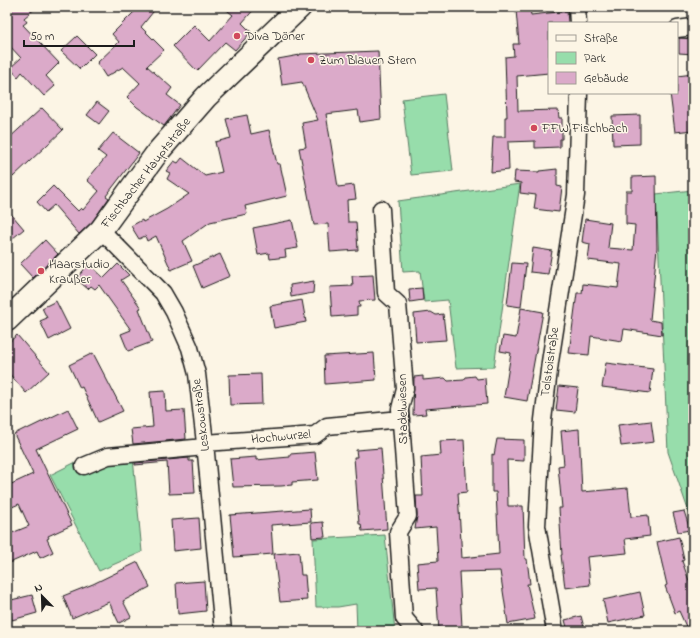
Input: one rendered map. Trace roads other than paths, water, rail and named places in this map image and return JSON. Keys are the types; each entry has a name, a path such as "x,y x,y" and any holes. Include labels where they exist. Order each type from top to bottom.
{"main road":[{"name":"Fischbacher Hauptstraße","path":"7,320 101,230 157,154 206,97 300,7"}],"street":[{"path":"577,7 578,22"},
{"path":"678,28 693,27"},
{"name":"Tolstoistraße","path":"555,631 537,526 543,420 550,362 576,195 579,94"},
{"name":"Stadelwiesen","path":"380,209 386,293 398,304 405,389 400,409 408,516 398,532 404,618 415,631"},
{"name":"Leskowstraße","path":"101,230 163,293 174,312 190,348 197,374 223,631"},
{"name":"Hochwurzel","path":"84,466 108,456 205,445 315,436 327,426 401,418"}],"place":[{"name":"Diva Döner","path":"237,36"},
{"name":"Zum Blauen Stern","path":"311,60"},
{"name":"FFW Fischbach","path":"534,128"},
{"name":"Haarstudio Kraußer","path":"41,271"}]}
